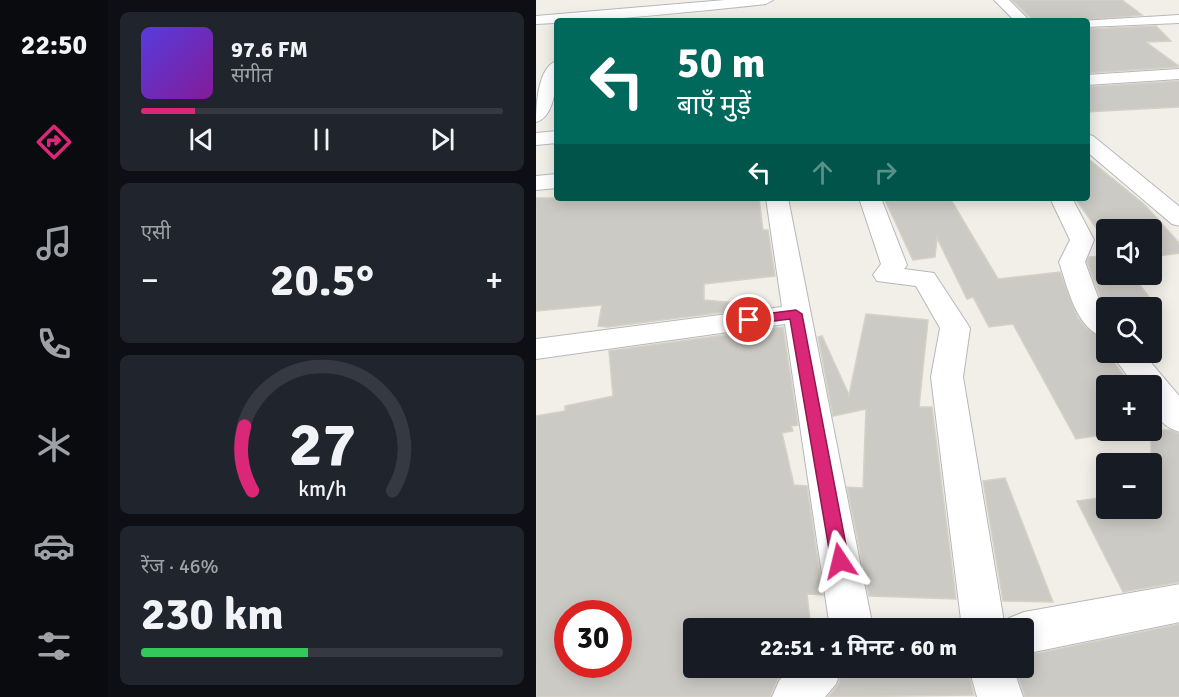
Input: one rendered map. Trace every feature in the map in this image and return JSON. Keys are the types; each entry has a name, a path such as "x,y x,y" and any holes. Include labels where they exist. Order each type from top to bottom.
{"street":[{"path":"587,18 766,0"},
{"path":"1001,0 1020,18"},
{"path":"1090,23 1180,19"},
{"path":"536,20 554,20"},
{"path":"536,116 554,73"},
{"path":"1090,78 1177,76"},
{"path":"536,139 554,137"},
{"path":"1090,143 1180,219"},
{"path":"536,183 554,181"},
{"path":"777,201 850,618"},
{"path":"871,201 894,265 886,275 925,279 955,328 947,377 982,618"},
{"path":"1062,201 1082,240 1072,262 1088,307 1096,317"},
{"path":"536,349 796,314"},
{"path":"1134,363 1180,420"},
{"path":"1034,631 1180,603"},
{"path":"795,697 811,678"},
{"path":"995,678 1000,697"}],"building":[{"path":"1012,0 1122,0 1142,15 1090,20 1090,18 1031,18"},
{"path":"1156,26 1171,41 1146,42 1180,67 1090,73 1090,29"},
{"path":"1180,81 1180,107 1090,112 1090,87"},
{"path":"1090,160 1144,204 1158,219 1096,219 1096,228 1077,201 1090,201"},
{"path":"536,198 554,198 554,201 759,201 763,230 768,230 775,276 704,284 704,300 771,306 608,327 598,326 602,305 536,311"},
{"path":"885,201 952,201 998,279 1060,272 1078,318 1086,328 1096,334 1096,363 1114,363 1124,375 1096,375 1096,436 1076,439 1013,324 989,327 973,297 967,299 937,238 935,257 913,260"},
{"path":"1162,224 1180,244 1180,253 1162,255"},
{"path":"1089,257 1096,257 1096,285 1140,285 1149,297 1100,297 1087,262"},
{"path":"866,314 928,320 919,407 932,407 956,599 869,596 847,487 863,488 866,409 833,416 818,337 822,336 849,395"},
{"path":"783,327 798,425 791,426 793,431 782,433 794,485 807,486 823,595 807,594 810,618 683,618 683,678 779,678 770,697 536,697 536,416 565,411 565,406 613,396 609,351"},
{"path":"1162,430 1180,434 1180,582 1123,592 1077,501 1096,498 1096,519 1162,519 1162,453 1151,453 1151,441 1162,441"},
{"path":"1005,478 1053,602 1003,601 983,481"},
{"path":"1180,624 1180,697 1025,697 1018,678 1034,678 1034,654"},
{"path":"840,678 970,678 974,695 828,697"}],"route":[{"path":"749,320 796,314 840,561"}]}
